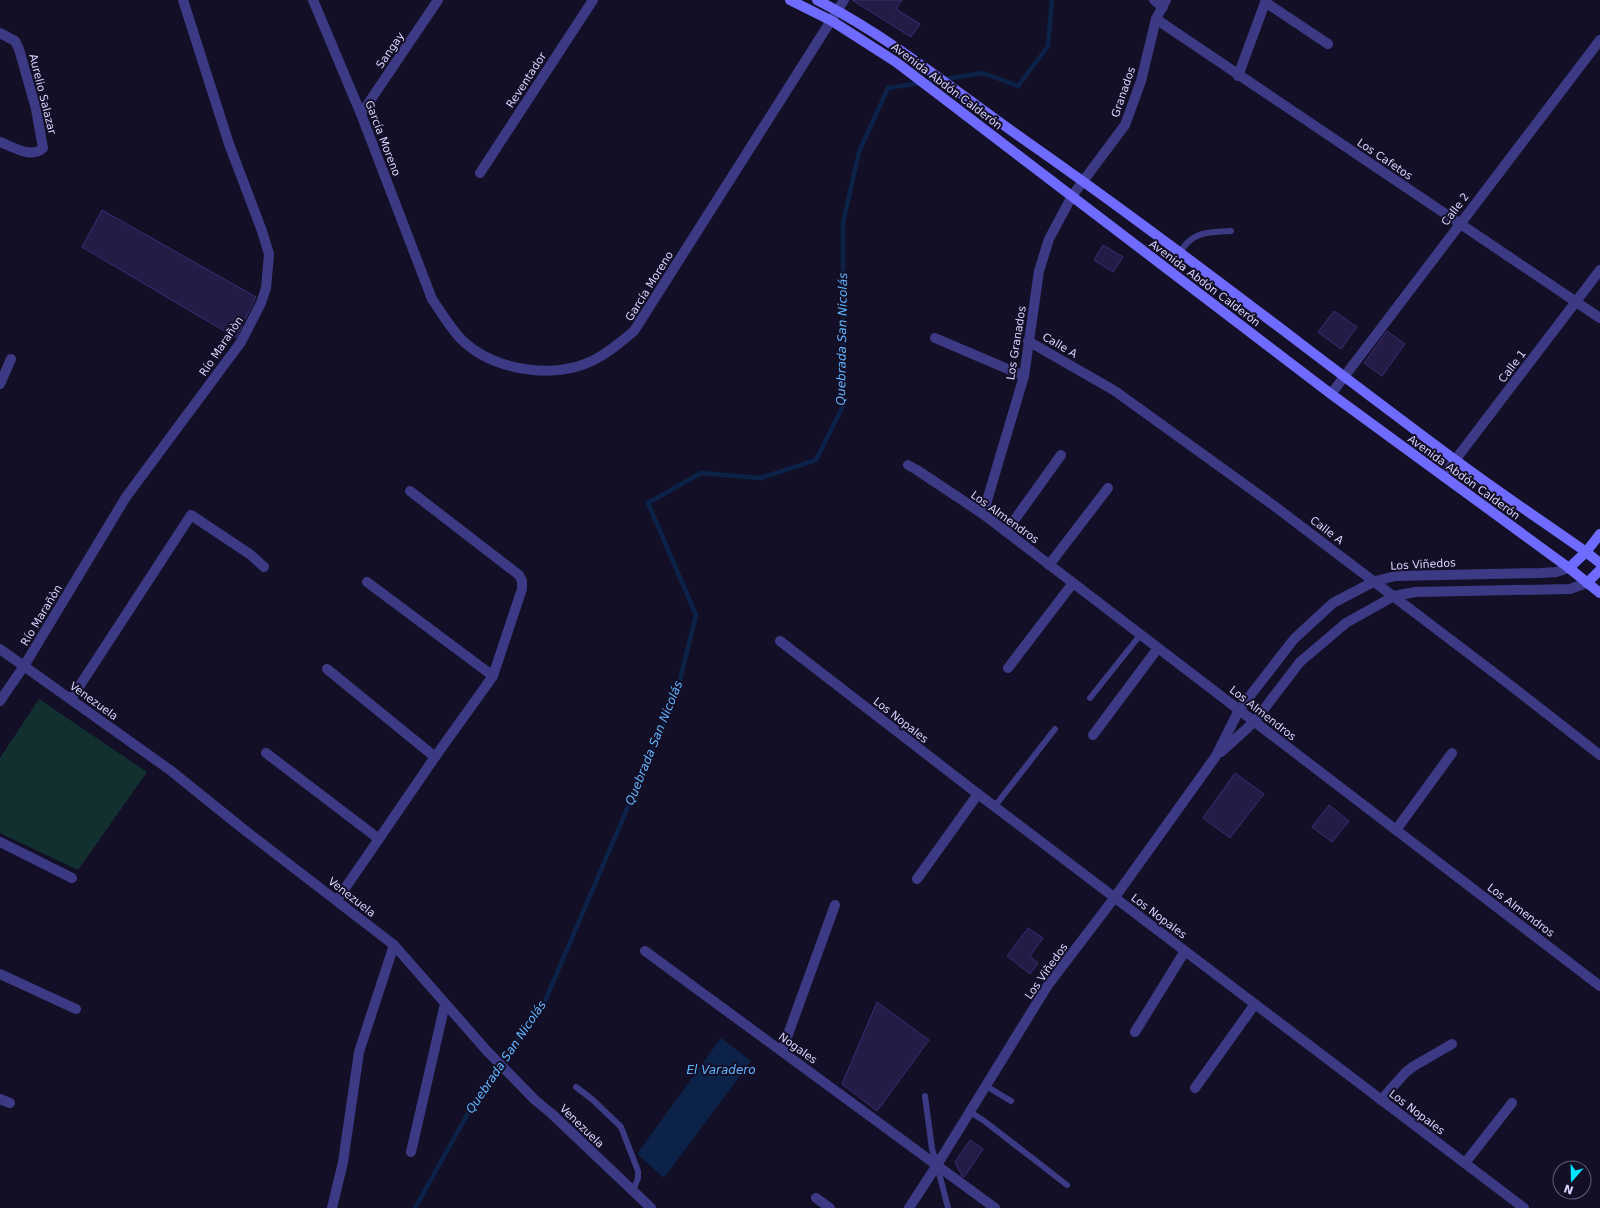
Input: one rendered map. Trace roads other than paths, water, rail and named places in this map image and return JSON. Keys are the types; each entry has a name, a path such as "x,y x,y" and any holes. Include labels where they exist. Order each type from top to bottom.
{"main road":[{"name":"Avenida Abdón Calderón","path":"790,0 832,20 896,62 1331,394 1569,568 1600,593"},
{"name":"Avenida Abdón Calderón","path":"817,0 838,10 905,53 977,107 1180,252 1456,460 1600,563"},
{"path":"1569,568 1586,552 1600,534"},
{"path":"1587,583 1600,570"}],"street":[{"name":"Río Marañòn","path":"0,701 24,666 126,497 241,342 261,304 266,288 269,254 262,231 229,144 183,0"},
{"name":"García Moreno","path":"312,0 361,114 432,298 447,322 461,339 474,350 510,365 545,371 562,370 591,361 610,351 634,331 844,0"},
{"name":"Sangay","path":"361,114 438,0"},
{"name":"Reventador","path":"480,173 592,0"},
{"path":"1154,0 1165,3"},
{"path":"1238,76 1265,1 1328,44"},
{"name":"Granados","path":"1084,182 1125,125 1141,81 1156,19 1165,3"},
{"name":"Los Cafetos","path":"1156,19 1238,76 1600,318"},
{"name":"Aurelio Salazar","path":"0,33 15,41 18,49 36,109 43,148 40,151 28,152 0,142"},
{"name":"Calle 2","path":"1331,394 1600,40"},
{"name":"Los Granados","path":"983,514 1024,376 1039,271 1049,239 1072,196 1084,182"},
{"name":"Calle 1","path":"1443,476 1600,270"},
{"path":"935,338 1024,376"},
{"name":"Calle A","path":"1028,341 1115,391 1273,505 1375,581 1600,755"},
{"path":"0,384 10,359"},
{"path":"1005,530 1013,522 1061,455"},
{"name":"Los Almendros","path":"908,465 1005,530 1600,986"},
{"path":"1050,565 1108,488"},
{"path":"337,900 435,757 493,676 522,589 522,581 519,575 410,491"},
{"path":"71,699 190,515 264,566"},
{"name":"Los Viñedos","path":"908,1208 937,1165 1048,985 1115,897 1216,756 1239,710 1294,639 1333,603 1375,581 1396,576 1542,573 1556,572 1569,568"},
{"path":"367,582 493,676"},
{"path":"1008,668 1073,583"},
{"name":"Los Viñedos","path":"1216,756 1254,722 1300,662 1346,623 1394,596 1415,592 1570,589 1587,583"},
{"name":"Los Nopales","path":"780,642 1524,1208"},
{"path":"1093,735 1158,648"},
{"name":"Venezuela","path":"0,649 170,770 242,828 394,945 487,1051 535,1100 552,1114 633,1191 647,1207"},
{"path":"327,668 435,757"},
{"path":"266,753 379,839"},
{"path":"1396,830 1452,753"},
{"path":"916,879 978,794"},
{"path":"0,842 72,878"},
{"path":"782,1051 835,905"},
{"path":"332,1208 343,1162 359,1052 394,945"},
{"name":"Nogales","path":"645,951 995,1208"},
{"path":"1135,1032 1185,951"},
{"path":"0,974 76,1009"},
{"path":"411,1152 445,1004"},
{"path":"1195,1088 1255,1004"},
{"path":"1381,1100 1406,1072 1452,1044"},
{"path":"0,1100 10,1103"},
{"path":"1465,1163 1512,1103"},
{"path":"816,1198 830,1208"}],"lane":[{"path":"1180,252 1186,242 1197,235 1210,232 1231,231"},
{"path":"1090,698 1141,634"},
{"path":"995,806 1055,729"},
{"path":"986,1086 1011,1101"},
{"path":"576,1087 593,1100 621,1127 638,1171 638,1178 633,1191"},
{"path":"925,1096 932,1149 948,1208"},
{"path":"970,1112 983,1120 1067,1185"}],"water":[{"name":"El Varadero","path":"721,1038 751,1061 664,1178 637,1154"}],"waterway":[{"name":"Quebrada San Nicolás","path":"415,1208 471,1108 545,1001 677,692 696,615 648,503 701,473 760,478 816,460 843,406 843,223 859,152 888,88 983,73 1018,86 1048,46 1052,0"}]}
